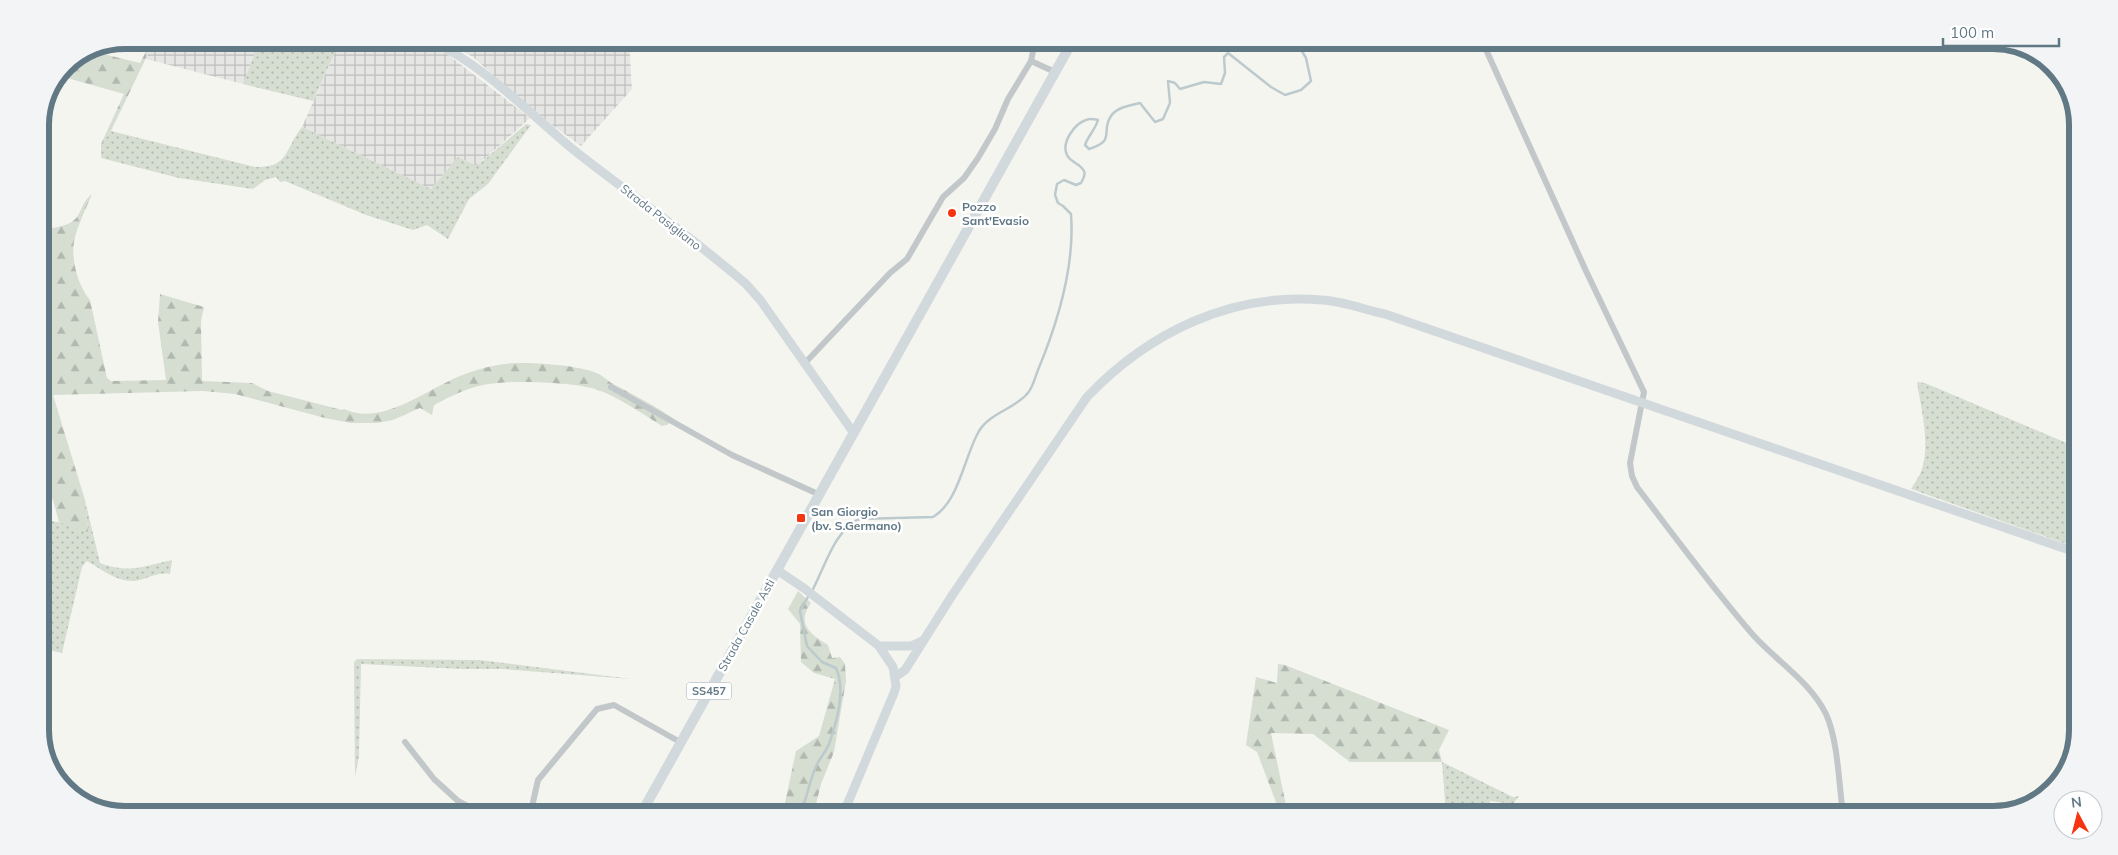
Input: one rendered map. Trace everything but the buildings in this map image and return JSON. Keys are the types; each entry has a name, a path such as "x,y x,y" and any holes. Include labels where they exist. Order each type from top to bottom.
{"main road":[{"name":"Strada Pasigliano","path":"445,49 480,71 576,152 734,274 761,301 853,432"},
{"name":"SS457","path":"776,570 1068,49"},
{"path":"896,677 905,670 922,641 1087,397 1103,380 1149,344 1180,327 1215,312 1288,299 1324,300 1385,314 2069,550"},
{"path":"776,570 805,589 879,646 891,661 896,677 894,693 847,806"},
{"name":"Strada Casale Asti","path":"645,806 776,570"},
{"path":"879,646 911,646 922,641"}],"street":[{"path":"805,363 890,273 907,259 943,198 964,178 978,158 995,129 1008,99 1031,61 1034,49"},
{"path":"1486,49 1586,271 1644,392 1630,463 1634,481 1696,565 1756,637 1799,677 1825,712 1831,726 1842,806"},
{"path":"1031,61 1055,72"},
{"path":"611,387 732,455 818,494"},
{"path":"532,806 538,780 597,709 614,705 680,742"},
{"path":"405,742 434,779 458,800 468,806"}],"shaded area":[{"path":"150,49 257,49 243,84 146,59"},
{"path":"336,49 436,49 447,54 530,118 477,166 458,157 431,189 302,127"},
{"path":"460,49 630,49 632,89 581,146 537,114 473,57"}],"green space":[{"path":"149,49 111,131 101,144 124,94 66,78 82,62 101,53 140,63"},
{"path":"257,49 336,49 313,101 243,84"},
{"path":"526,124 531,125 488,184 469,199 448,239 427,225 413,230 366,215 285,181 280,182 276,177 265,180 253,189 179,178 101,158 101,144 111,131 255,167 266,167 280,161 302,127 431,189 458,157 477,166"},
{"path":"92,194 75,236 73,249 75,265 82,288 90,300 107,378 111,381 166,380 158,322 160,294 204,307 201,321 202,381 252,383 268,391 342,410 370,414 397,407 454,379 483,368 514,363 553,364 579,368 599,374 674,419 667,425 662,426 604,392 585,387 542,382 481,385 460,392 434,405 432,415 420,408 393,420 377,423 351,423 235,394 203,391 53,395 85,500 88,532 59,522 53,500 49,493 49,228 70,223 74,220 86,200"},
{"path":"1917,382 1925,383 2069,444 2069,545 1911,489 1921,472 1924,461 1924,427"},
{"path":"85,500 100,563 120,568 137,568 172,560 170,574 158,574 133,581 119,579 87,561 82,567 62,653 49,650 49,521 63,523 88,532"},
{"path":"798,591 811,603 805,617 807,628 828,645 832,658 840,657 845,664 846,681 834,752 821,784 816,806 784,806 796,751 819,736 835,679 814,673 801,662 800,624 788,609"},
{"path":"357,659 480,660 631,679 503,669 361,664 359,756 355,777 354,662"},
{"path":"1278,664 1285,665 1449,730 1439,750 1442,762 1350,762 1313,734 1271,733 1286,806 1277,806 1257,752 1246,745 1256,677 1277,683"},
{"path":"1442,762 1513,797 1519,796 1513,804 1490,801 1490,806 1445,806"}],"waterway":[{"path":"812,591 831,550 843,532 859,519 933,517 942,510 955,490 979,431 989,420 1016,404 1031,389 1052,333 1068,274 1072,234 1071,214 1058,203 1055,195 1057,184 1064,180 1076,185 1081,183 1084,176 1085,172 1069,158 1066,150 1067,140 1077,125 1088,119 1098,120 1085,145 1089,149 1103,142 1108,122 1111,116 1120,108 1140,103 1155,122 1163,119 1170,103 1168,81 1175,83 1180,89 1204,82 1221,84 1225,73 1224,57 1228,53 1271,87 1285,95 1301,90 1311,81 1306,58 1301,49"},
{"path":"803,806 817,764 829,744 835,726 840,696 839,677 836,668 822,662 807,646 800,611 809,595"}],"place":[{"name":"Pozzo Sant'Evasio","path":"952,213"},
{"name":"San Giorgio (bv. S.Germano)","path":"801,518"}]}
